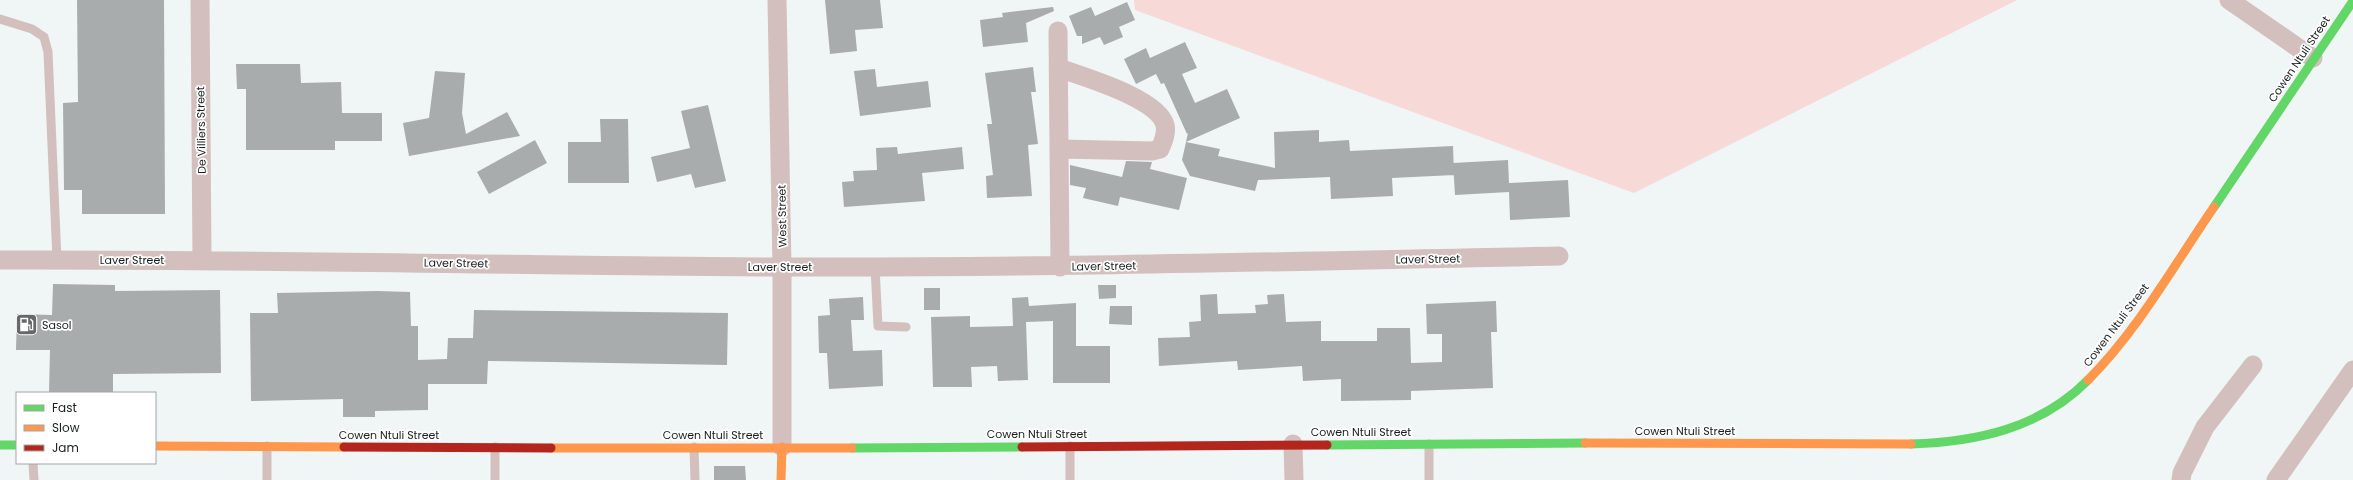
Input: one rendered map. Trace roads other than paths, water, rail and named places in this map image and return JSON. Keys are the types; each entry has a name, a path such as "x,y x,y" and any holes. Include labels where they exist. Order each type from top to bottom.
{"street":[{"name":"De Villiers Street","path":"200,0 202,260"},
{"name":"West Street","path":"778,0 782,267 781,480"},
{"path":"2229,0 2313,58"},
{"name":"Cowen Ntuli Street","path":"156,446 782,447 1293,444 1914,444 2000,432 2044,416 2075,393 2102,367 2156,292 2353,1"},
{"path":"1058,32 1060,267"},
{"path":"1059,68 1127,92 1161,116 1165,126 1160,149 1152,151 1059,149"},
{"name":"Laver Street","path":"0,260 202,260 782,267 1060,267 1559,256"},
{"path":"2181,480 2182,472 2205,427 2253,364"},
{"path":"2276,480 2353,370"},
{"path":"1293,444 1294,480"},
{"path":"0,445 16,445"}],"lane":[{"path":"0,19 32,30 44,36 48,52 57,260"},
{"path":"875,267 878,326 906,327"},
{"path":"1429,444 1429,480"},
{"path":"267,446 267,480"},
{"path":"1070,446 1070,480"},
{"path":"495,447 495,480"},
{"path":"694,447 695,480"},
{"path":"33,464 34,480"}],"place":[{"name":"Sasol","path":"27,325"}]}
